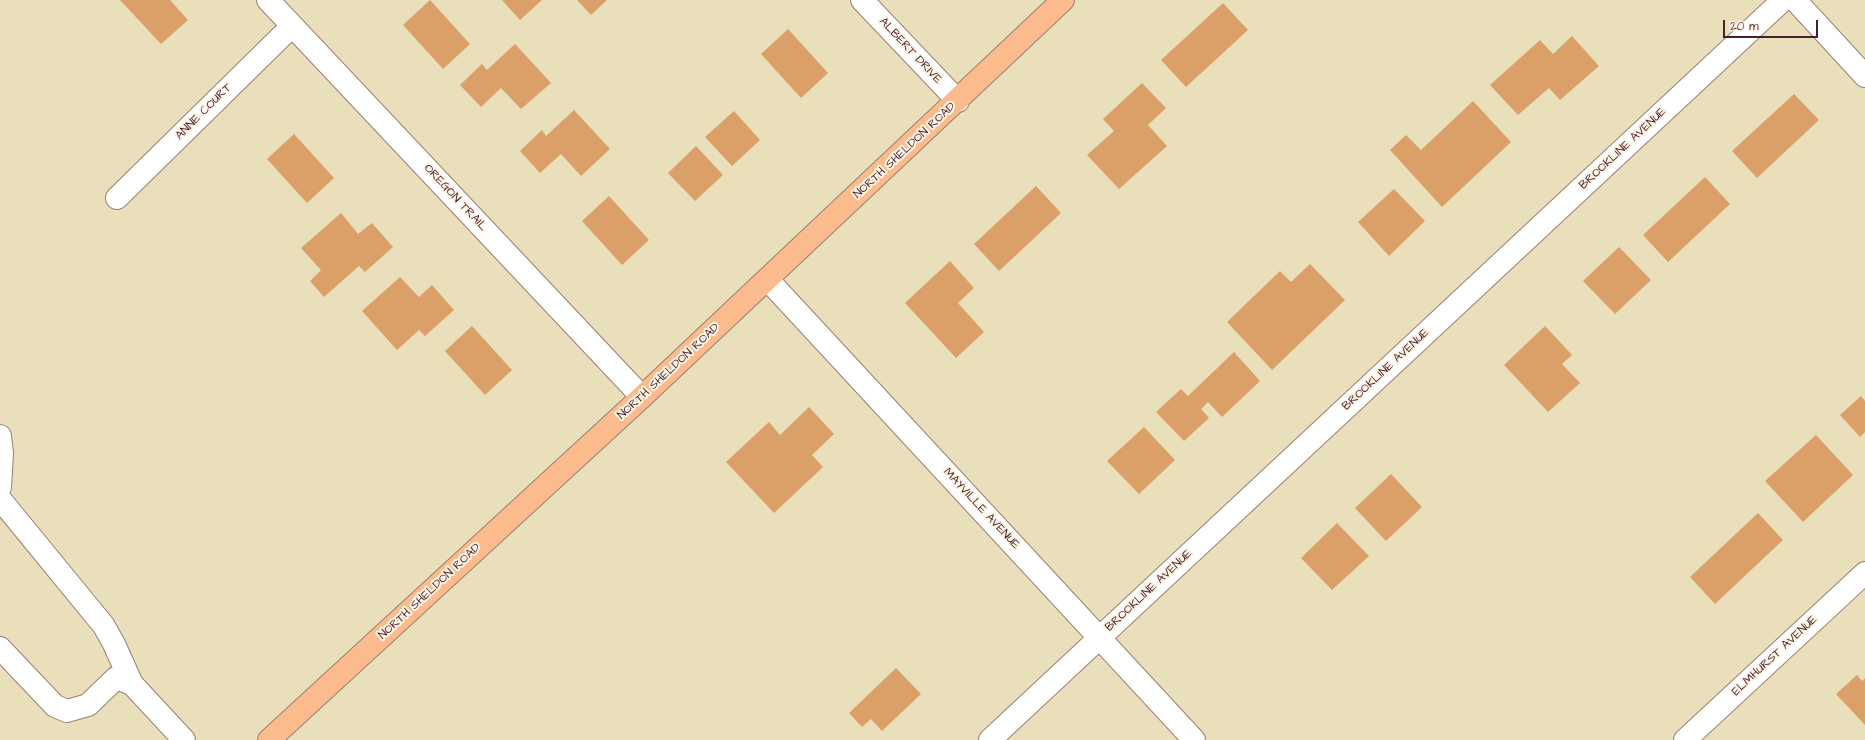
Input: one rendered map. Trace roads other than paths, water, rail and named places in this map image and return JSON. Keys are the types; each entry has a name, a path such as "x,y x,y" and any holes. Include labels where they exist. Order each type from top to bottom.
{"main road":[{"name":"NORTH SHELDON ROAD","path":"269,740 768,280 1063,0"}],"street":[{"name":"OREGON TRAIL","path":"268,0 642,397"},
{"name":"ALBERT DRIVE","path":"862,0 958,101"},
{"name":"BROOKLINE AVENUE","path":"990,740 1782,0"},
{"path":"1795,0 1865,76"},
{"name":"ANNE COURT","path":"117,198 292,26"},
{"name":"MAYVILLE AVENUE","path":"768,280 1194,740"},
{"path":"0,436 2,453 0,487"},
{"path":"0,499 104,626 132,684 184,740"},
{"name":"ELMHURST AVENUE","path":"1685,740 1865,573"},
{"path":"0,648 55,706 68,711 88,705 116,678 132,684"}]}
